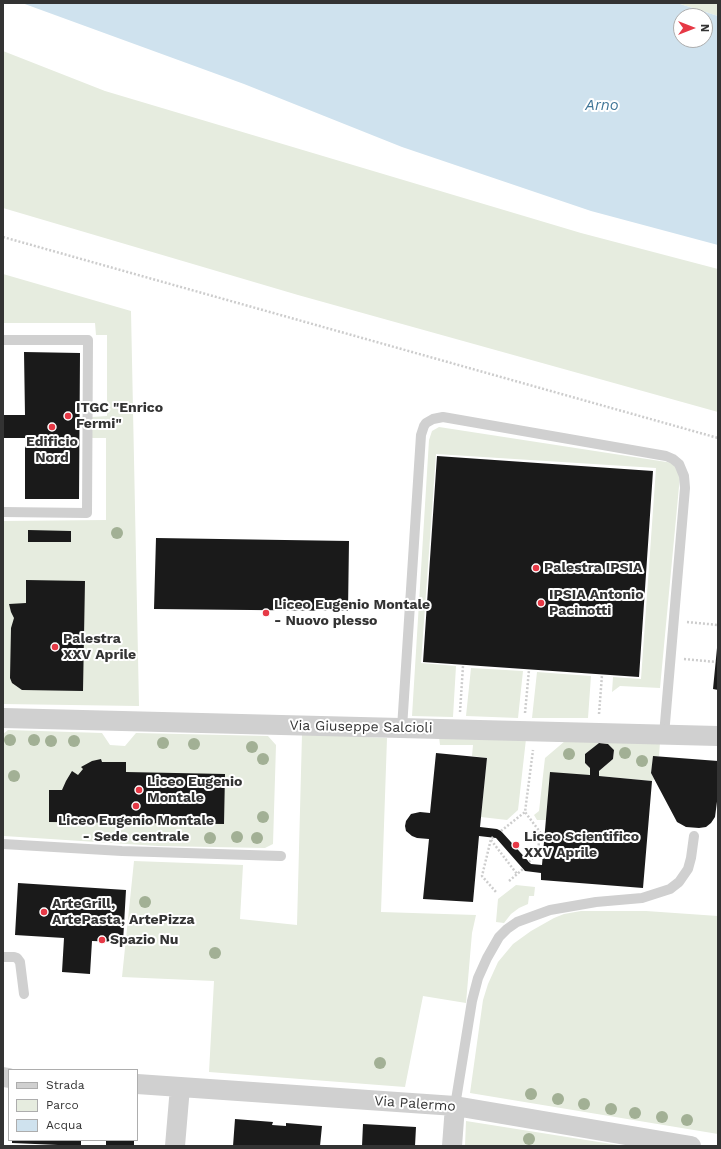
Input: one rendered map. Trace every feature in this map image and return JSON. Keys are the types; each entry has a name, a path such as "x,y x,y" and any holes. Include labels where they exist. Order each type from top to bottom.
{"street":[{"name":"Via Giuseppe Salcioli","path":"3,718 718,736"},
{"name":"Via Palermo","path":"138,1084 455,1106 690,1146"},
{"path":"175,1146 180,1087"},
{"path":"452,1146 455,1106"}],"lane":[{"path":"3,340 88,340 87,513 3,512"},
{"path":"402,728 421,435 426,423 433,419 447,418 666,456 677,461 683,470 685,488 664,734"},
{"path":"455,1106 475,990 482,967 499,938 507,929 517,922 550,910 596,902 642,898 670,890 680,882 688,869 694,836"},
{"path":"3,844 122,851 281,856"},
{"path":"3,957 14,957 20,962 24,994"}],"path":[{"path":"3,237 718,438"},
{"path":"674,621 718,625"},
{"path":"671,658 716,662"},
{"path":"458,729 463,666"},
{"path":"529,670 529,731 525,812 540,832 538,852 529,862"},
{"path":"597,733 602,675"},
{"path":"501,831 525,812"},
{"path":"496,892 482,876 492,838 517,874"},
{"path":"509,881 523,869"}],"green space":[{"path":"677,3 718,3 718,16 713,14 713,8 693,8"},
{"path":"3,51 105,91 581,233 718,269 718,412 298,295 3,208"},
{"path":"3,274 131,311 139,706 3,704 3,521 106,520 106,438 92,438 92,417 107,416 107,335 96,335 95,323 3,323"},
{"path":"439,427 673,463 680,476 660,688 620,686 612,692 613,677 641,679 656,468 436,454 421,663 456,666 453,717 412,716 429,440 432,431"},
{"path":"471,668 523,671 518,718 466,716"},
{"path":"537,672 591,676 588,718 532,718"},
{"name":"Liceo Eugenio Montale","path":"8,730 102,733 110,745 125,746 136,733 268,736 276,745 273,844 265,848 158,846 4,836 3,734"},
{"path":"302,734 387,738 381,912 476,915 472,933 466,1003 423,996 405,1087 209,1072 214,981 122,977 134,861 243,865 240,919 297,925"},
{"path":"439,737 526,739 518,810 507,820 481,817 487,758 472,756 473,745 440,745"},
{"path":"565,741 660,742 659,756 653,757 651,773 654,779 652,781 599,776 599,771 613,759 614,750 608,744 599,743 585,754 585,763 590,768 590,775 546,820 537,820 534,815 539,811 545,758"},
{"path":"516,885 535,887 534,896 529,896 528,904 511,914 504,923 496,922 498,899"},
{"path":"581,911 646,911 718,916 718,1134 470,1093 483,1000 488,984 498,962 513,944 531,931 564,914"},
{"path":"466,1121 624,1146 465,1146"}],"water":[{"name":"Arno","path":"22,3 677,3 693,8 673,8 673,48 713,48 713,14 718,16 718,245 591,211 402,147 244,84"}],"building":[{"name":"Edificio Nord","path":"24,352 80,353 79,499 25,499 25,438 3,438 3,415 25,415"},
{"name":"IPSIA Antonio Pacinotti","path":"437,456 653,471 639,677 423,662"},
{"path":"28,530 71,531 71,542 28,542"},
{"path":"156,538 349,541 348,611 154,609"},
{"name":"Palestra XXV Aprile","path":"26,580 85,581 83,691 22,690 12,683 10,678 11,628 14,618 9,604 26,603"},
{"path":"718,648 718,690 713,689"},
{"path":"599,743 608,744 614,750 613,759 599,771 599,776 652,781 643,888 541,880 541,873 525,871 496,838 479,836 473,902 423,899 429,839 412,836 406,831 405,826 406,821 411,814 420,812 430,813 436,753 487,758 480,827 497,829 501,831 531,864 542,865 550,772 590,775 590,768 585,763 585,754"},
{"path":"653,756 718,761 718,794 715,817 711,823 706,827 699,828 686,827 677,822 651,773"},
{"name":"Liceo Eugenio Montale - Sede centrale","path":"101,759 102,762 126,762 126,772 225,774 224,824 49,822 49,790 62,790 72,771 78,775 83,769 81,767 92,761"},
{"path":"18,883 126,890 123,942 92,941 90,974 62,972 64,938 15,935"},
{"path":"235,1119 273,1122 272,1125 286,1126 286,1123 322,1126 320,1146 233,1146"},
{"path":"363,1124 416,1127 415,1146 362,1146"},
{"path":"12,1141 81,1141 81,1146 12,1143"},
{"path":"106,1141 134,1141 134,1146 106,1146"}],"place":[{"name":"ITGC \"Enrico Fermi\"","path":"68,416"},
{"name":"Edificio Nord","path":"52,427"},
{"name":"Palestra IPSIA","path":"536,568"},
{"name":"IPSIA Antonio Pacinotti","path":"541,603"},
{"name":"Liceo Eugenio Montale - Nuovo plesso","path":"266,613"},
{"name":"Palestra XXV Aprile","path":"55,647"},
{"name":"Liceo Eugenio Montale","path":"139,790"},
{"name":"Liceo Eugenio Montale - Sede centrale","path":"136,806"},
{"name":"Liceo Scientifico XXV Aprile","path":"516,845"},
{"name":"ArteGrill, ArtePasta, ArtePizza","path":"44,912"},
{"name":"Spazio Nu","path":"102,940"}]}
